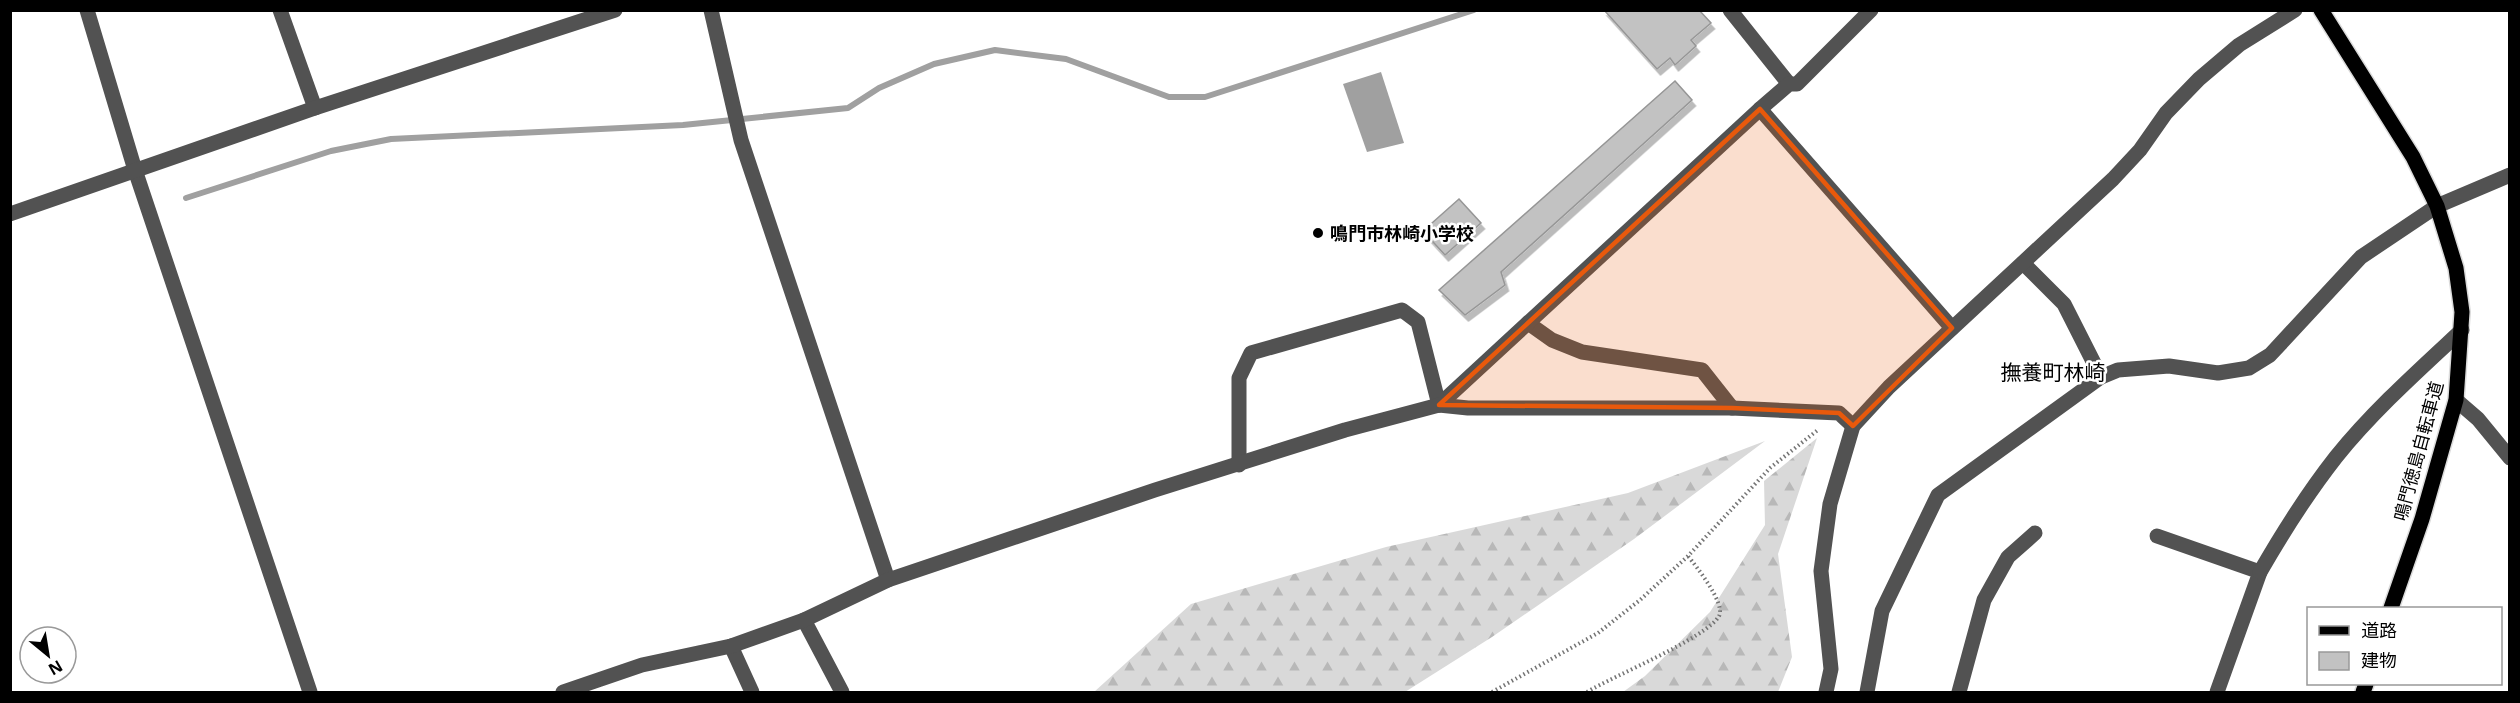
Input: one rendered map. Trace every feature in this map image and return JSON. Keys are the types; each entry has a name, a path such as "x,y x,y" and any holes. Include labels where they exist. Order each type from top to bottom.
{"main road":[{"name":"鳴門徳島自転車道","path":"2321,10 2413,157 2438,206 2456,268 2462,312 2456,400 2422,519 2392,607"}],"street":[{"path":"87,10 135,170 310,693"},
{"path":"280,10 315,108"},
{"path":"10,214 315,108 615,10"},
{"path":"711,10 741,140 888,580"},
{"path":"1730,10 1789,84"},
{"path":"1439,405 1760,109 1789,84 1797,84 1870,10"},
{"path":"1826,693 1831,669 1821,571 1830,504 1853,426 1889,387 2113,179 2140,150 2166,113 2199,79 2239,45 2295,10"},
{"path":"1760,109 1953,328"},
{"path":"1867,693 1882,610 1938,495 2101,377 2118,370 2169,366 2218,373 2249,369 2270,355 2361,257 2438,206 2510,175"},
{"path":"2023,263 2064,303 2101,377"},
{"path":"1239,465 1239,378 1251,353 1402,310 1418,322 1439,405"},
{"path":"1528,323 1552,340 1582,352 1702,370 1732,408"},
{"path":"2217,693 2260,572 2296,512 2337,455 2406,381 2462,330"},
{"path":"2456,400 2478,419 2510,458"},
{"path":"563,693 642,665 731,646 804,620 888,580 1155,490 1345,430 1439,405 1468,408 1732,408 1839,412 1853,426"},
{"path":"1959,693 1984,600 2008,558 2036,533"},
{"path":"2157,536 2260,572"},
{"path":"804,620 842,693"},
{"path":"731,646 752,693"}],"path":[{"path":"1492,693 1598,633 1640,600 1688,556 1770,468 1839,412"},
{"path":"1587,693 1703,631 1720,615 1720,607 1699,568 1688,556"}],"highlighted area":[{"path":"1760,109 1952,328 1853,426 1839,413 1732,408 1439,405"}],"green space":[{"path":"1817,438 1778,554 1792,657 1778,692 1623,692 1645,676 1710,612 1765,525 1764,481"},
{"path":"1765,441 1634,539 1492,637 1405,692 1094,692 1191,604 1386,547 1628,493"}],"shaded area":[{"path":"1381,72 1404,143 1367,152 1343,84"}],"building":[{"path":"1604,10 1699,10 1711,23 1691,40 1696,46 1675,65 1670,58 1657,69"},
{"path":"1675,81 1692,100 1501,272 1505,285 1465,315 1439,290"},
{"path":"1459,199 1481,223 1445,255 1423,231"}],"waterway":[{"path":"186,198 331,151 391,139 683,125 848,108 879,88 934,64 995,50 1066,59 1169,97 1205,97 1474,10"}],"place":[{"name":"鳴門市林崎小学校","path":"1318,233"}],"district":[{"name":"撫養町林崎","path":"2053,372"}]}
